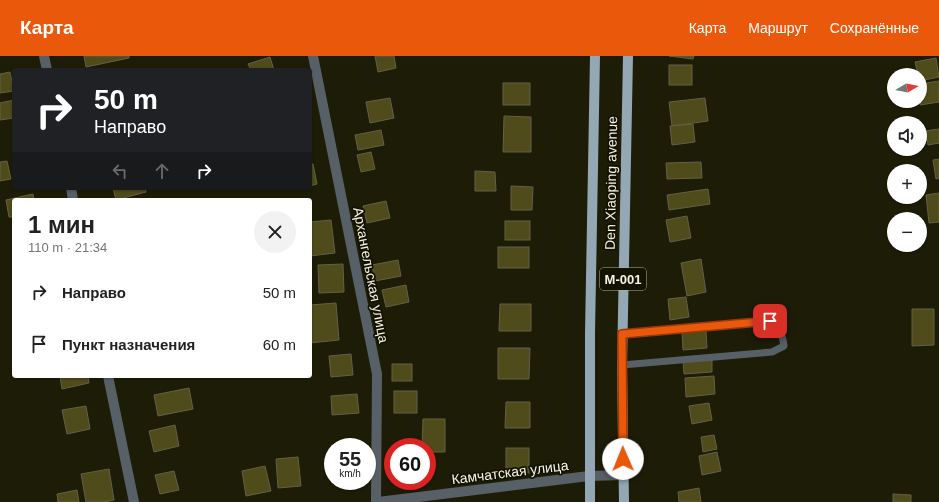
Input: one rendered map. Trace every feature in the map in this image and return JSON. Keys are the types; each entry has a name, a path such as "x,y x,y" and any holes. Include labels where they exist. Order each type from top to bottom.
{"main road":[{"name":"Den Xiaoping avenue","path":"590,502 589,476 595,56"},
{"name":"Den Xiaoping avenue","path":"624,502 622,334 628,56"}],"street":[{"path":"44,56 47,68"},
{"name":"Архангельская улица","path":"313,56 377,374 377,502"},
{"path":"108,378 134,502"},
{"name":"Камчатская улица","path":"377,502 589,476 623,475"}],"lane":[{"path":"622,334 770,321 778,326 784,346 772,352 622,365"}],"building":[{"path":"84,56 129,56 129,58 86,67"},
{"path":"375,56 394,56 396,68 378,72"},
{"path":"669,56 694,56 693,59"},
{"path":"270,57 273,68 250,68 248,64"},
{"path":"936,58 939,77 927,80 927,68 916,68 915,62"},
{"path":"669,65 692,65 692,85 669,85"},
{"path":"10,72 12,91 0,93 0,74"},
{"path":"939,81 939,102 927,104 927,83"},
{"path":"503,83 530,83 530,105 503,105"},
{"path":"390,98 394,118 370,123 366,102"},
{"path":"705,98 708,121 672,126 669,102"},
{"path":"12,100 12,118 0,120 0,103"},
{"path":"504,116 531,117 531,152 503,152"},
{"path":"693,124 695,142 672,145 670,126"},
{"path":"939,129 939,143 928,145 927,131"},
{"path":"381,130 384,145 358,150 355,135"},
{"path":"371,152 375,169 361,172 357,155"},
{"path":"939,159 939,178 936,179 933,160"},
{"path":"7,161 11,179 0,181 0,162"},
{"path":"701,162 702,178 667,179 666,163"},
{"path":"312,164 313,164 317,184 312,185"},
{"path":"475,171 495,172 496,191 475,191"},
{"path":"511,186 533,187 532,210 511,210"},
{"path":"708,189 710,204 669,210 667,195"},
{"path":"114,190 146,190 146,192 124,198 116,198"},
{"path":"939,193 939,222 929,223 927,195"},
{"path":"33,194 34,198 15,198"},
{"path":"12,199 12,217 9,217 6,200"},
{"path":"386,201 390,218 367,223 363,206"},
{"path":"687,216 691,238 670,242 666,220"},
{"path":"331,220 335,253 312,256 312,222"},
{"path":"505,221 530,221 530,240 505,240"},
{"path":"498,247 529,247 529,268 498,268"},
{"path":"701,259 706,292 687,296 681,263"},
{"path":"398,260 401,276 375,281 372,265"},
{"path":"343,264 344,292 319,293 318,265"},
{"path":"406,285 409,302 386,307 382,290"},
{"path":"686,297 689,317 670,320 668,299"},
{"path":"336,303 339,340 312,343 312,305"},
{"path":"500,304 531,304 531,331 499,331"},
{"path":"912,309 934,309 934,345 912,346"},
{"path":"706,331 707,348 683,350 682,332"},
{"path":"498,348 530,348 529,379 498,379"},
{"path":"351,354 353,375 331,377 329,356"},
{"path":"712,360 712,372 684,374 683,361"},
{"path":"392,364 412,364 412,381 392,381"},
{"path":"714,376 715,394 686,397 685,378"},
{"path":"60,378 88,378 89,383 62,389"},
{"path":"189,388 193,409 158,416 154,395"},
{"path":"394,391 417,391 417,413 394,413"},
{"path":"357,394 359,413 332,415 331,396"},
{"path":"506,402 530,402 530,428 505,428"},
{"path":"709,403 712,420 692,424 689,406"},
{"path":"86,406 90,429 67,434 62,410"},
{"path":"423,419 445,419 445,452 436,452 436,438 422,438"},
{"path":"175,425 179,446 154,452 149,431"},
{"path":"714,435 717,449 703,452 701,437"},
{"path":"506,448 529,448 529,473 506,473"},
{"path":"717,452 721,471 702,475 699,456"},
{"path":"298,457 301,486 278,488 276,459"},
{"path":"265,466 271,491 246,496 242,471"},
{"path":"109,469 114,500 105,502 86,502 81,474"},
{"path":"174,471 179,490 160,494 155,475"},
{"path":"699,488 701,502 679,502 678,492"},
{"path":"77,490 79,502 58,502 57,494"},
{"path":"893,494 911,495 911,502 893,502"}],"route":[{"path":"623,459 622,334 770,321"}]}
